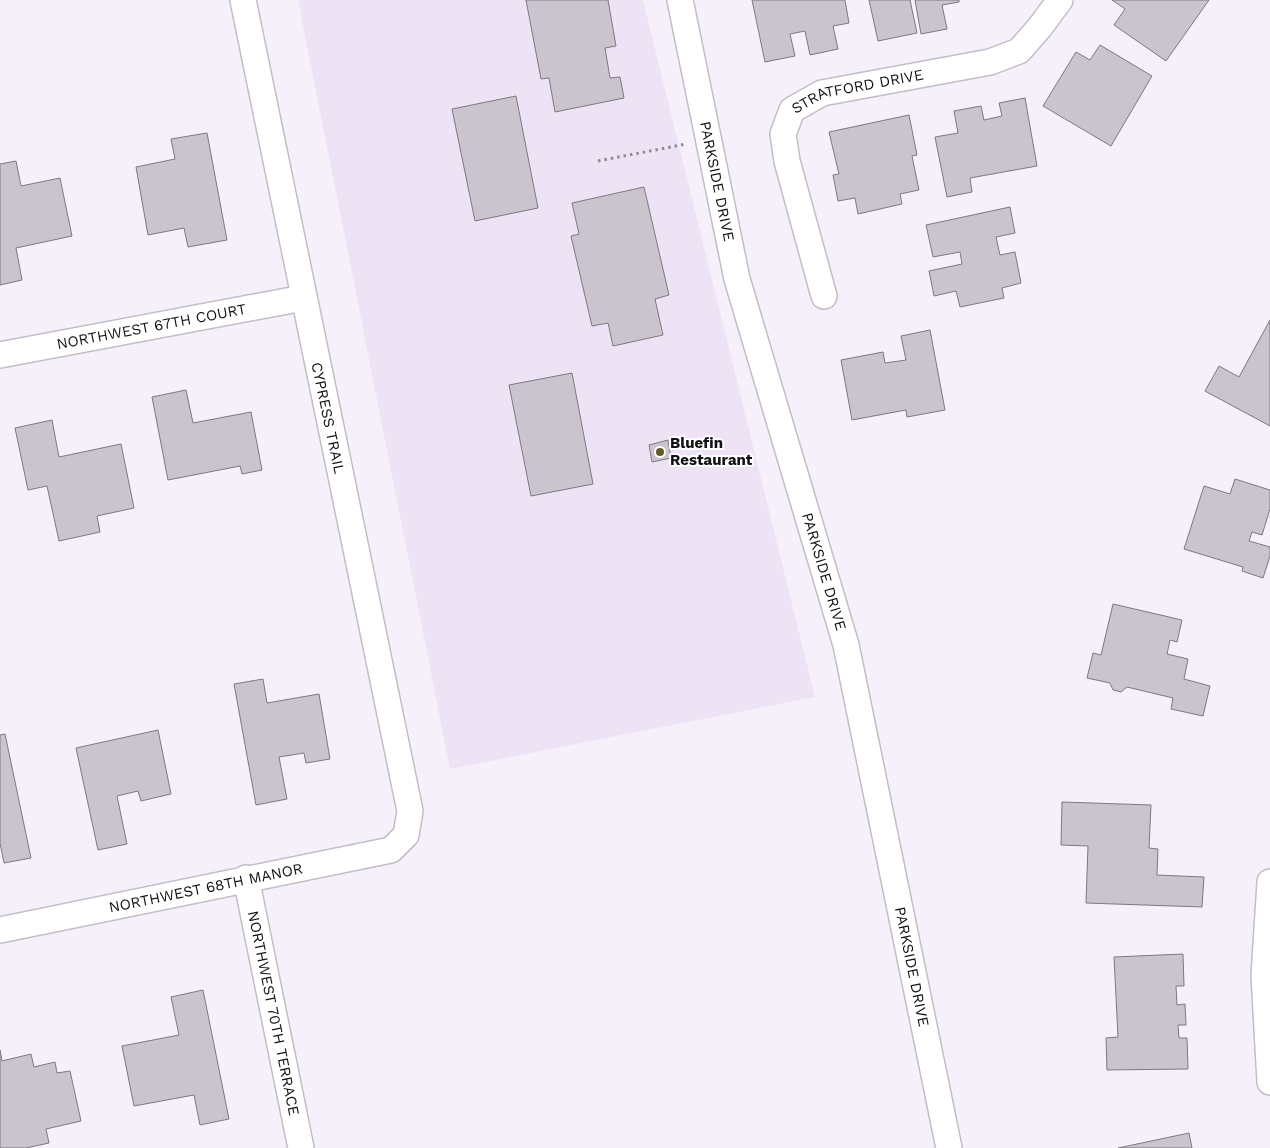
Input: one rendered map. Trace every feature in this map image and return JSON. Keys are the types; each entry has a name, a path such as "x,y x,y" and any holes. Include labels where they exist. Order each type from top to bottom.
{"street":[{"name":"CYPRESS TRAIL","path":"243,0 410,811 406,836"},
{"name":"PARKSIDE DRIVE","path":"680,0 737,279 846,645 949,1148"},
{"name":"STRATFORD DRIVE","path":"824,296 787,161 783,134 792,110 822,93 990,62 1012,54 1019,50 1040,27 1060,0"},
{"name":"NORTHWEST 67TH COURT","path":"0,355 303,298"},
{"name":"NORTHWEST 68TH MANOR","path":"0,930 246,878 391,850 406,836"},
{"name":"NORTHWEST 70TH TERRACE","path":"246,878 301,1148"},
{"path":"1270,882 1264,976 1270,1082"}],"path":[{"path":"598,161 708,139"}],"shaded area":[{"path":"298,0 643,0 815,697 450,769"}],"building":[{"path":"526,0 608,0 616,46 605,48 610,78 620,77 624,98 555,112 549,78 541,79"},
{"path":"752,0 845,0 849,23 833,26 838,49 810,55 805,31 790,34 795,56 765,62"},
{"path":"869,0 910,0 917,33 878,41"},
{"path":"915,0 959,0 959,2 942,5 947,29 921,34"},
{"path":"1112,0 1209,0 1166,61 1114,25 1125,9"},
{"path":"1100,45 1152,76 1111,146 1043,106 1076,52 1090,60"},
{"path":"516,96 538,208 475,221 452,109"},
{"path":"1025,98 1037,166 970,178 972,192 947,197 935,137 958,133 954,111 981,106 984,120 1002,116 999,103"},
{"path":"909,115 917,155 912,156 919,190 900,194 902,204 858,214 855,198 838,201 833,175 839,174 829,132"},
{"path":"207,133 227,240 188,247 184,228 148,235 136,167 175,159 171,139"},
{"path":"16,161 21,186 60,178 72,236 16,248 22,280 0,285 0,164"},
{"path":"644,187 669,295 655,299 663,335 613,346 608,323 592,326 571,236 579,234 572,203"},
{"path":"1010,207 1015,233 996,237 1000,255 1015,252 1021,283 1002,288 1004,298 960,307 956,291 934,296 929,271 962,264 960,252 933,257 926,225"},
{"path":"1270,320 1270,426 1205,391 1219,366 1239,377"},
{"path":"930,330 945,410 907,417 906,410 852,420 841,360 883,352 885,363 906,360 901,336"},
{"path":"572,373 593,484 531,496 509,385"},
{"path":"186,390 193,423 251,412 262,470 242,474 240,466 168,480 152,397"},
{"path":"52,420 59,457 121,444 134,508 97,516 100,532 59,541 47,486 28,490 15,428"},
{"name":"Bluefin Restaurant","path":"668,440 671,458 652,462 649,445"},
{"path":"1235,479 1270,490 1270,509 1262,535 1252,532 1249,541 1270,547 1270,556 1263,578 1242,571 1243,567 1184,549 1204,486 1230,494"},
{"path":"1113,604 1182,620 1177,642 1170,640 1167,654 1188,659 1184,679 1210,686 1203,716 1171,709 1173,698 1127,687 1121,692 1113,690 1110,683 1087,678 1093,653 1101,655"},
{"path":"263,679 267,703 319,694 330,759 306,763 304,753 279,757 287,799 256,805 234,684"},
{"path":"158,730 171,794 141,801 138,791 117,796 127,844 98,850 76,748"},
{"path":"5,734 31,858 4,863 0,843 0,735"},
{"path":"1062,802 1151,805 1149,848 1158,849 1157,875 1204,877 1202,907 1086,903 1088,846 1061,845"},
{"path":"1183,954 1184,986 1176,986 1177,1005 1185,1004 1186,1025 1178,1025 1179,1038 1187,1038 1188,1069 1107,1070 1106,1038 1118,1037 1114,957"},
{"path":"203,990 229,1119 200,1125 194,1095 134,1106 122,1046 179,1035 171,997"},
{"path":"0,1050 2,1061 31,1054 34,1067 55,1062 57,1073 70,1071 81,1121 46,1129 49,1143 26,1148 0,1148"},
{"path":"1189,1133 1192,1148 1118,1148"}],"place":[{"name":"Bluefin Restaurant","path":"660,452"}]}
